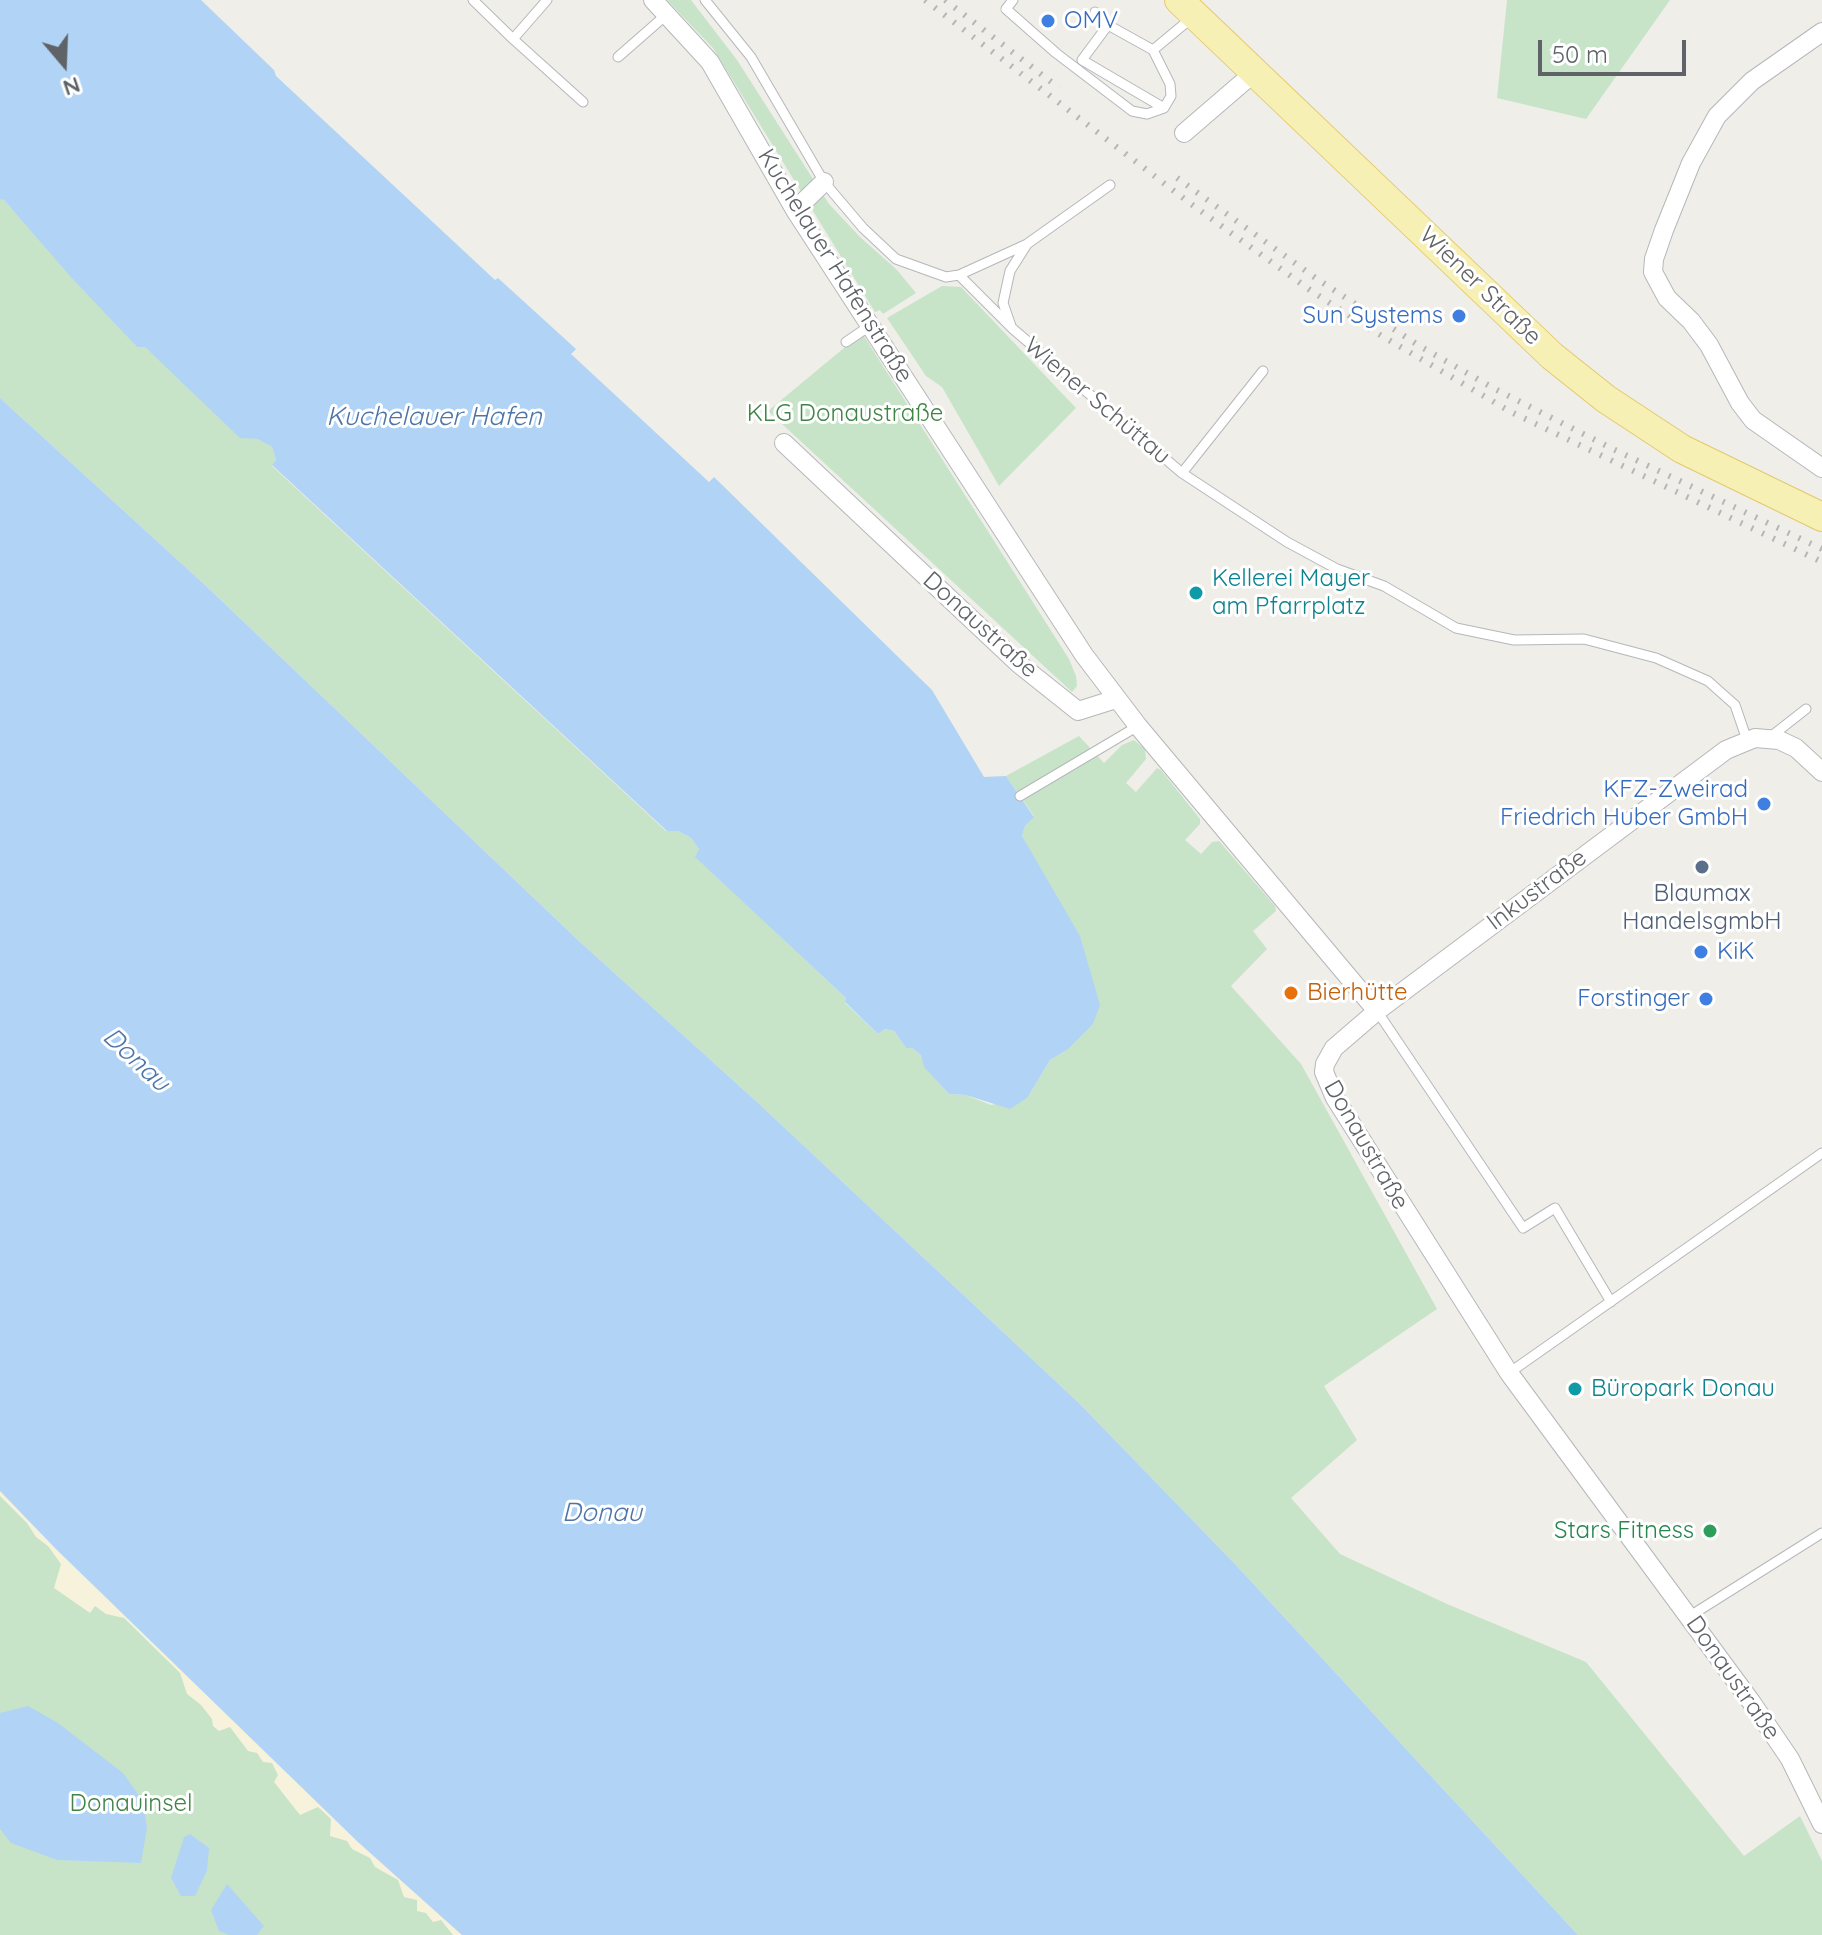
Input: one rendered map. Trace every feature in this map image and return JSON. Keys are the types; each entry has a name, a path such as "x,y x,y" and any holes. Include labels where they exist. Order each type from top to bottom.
{"main road":[{"name":"Wiener Straße","path":"1187,8 1552,356 1606,399 1682,449 1822,517"}],"street":[{"name":"Kuchelauer Hafenstraße","path":"653,0 710,62 795,210 1084,655 1116,699"},
{"path":"1822,32 1752,81 1717,116 1691,163 1664,230 1653,272 1667,298 1691,321 1709,345 1740,403 1753,420 1822,468"},
{"path":"1184,133 1256,71"},
{"path":"795,210 824,182"},
{"name":"Donaustraße","path":"784,443 1019,664 1078,711 1116,699"},
{"path":"1116,699 1377,1011"},
{"path":"1769,738 1796,748 1822,772"},
{"name":"Inkustraße","path":"1377,1011 1690,774 1747,740 1769,738"},
{"name":"Donaustraße","path":"1377,1011 1334,1048 1325,1064 1325,1078 1448,1280 1509,1373 1773,1732 1822,1824"}],"lane":[{"path":"473,0 583,102"},
{"path":"513,39 547,0"},
{"path":"705,0 751,57 824,182 863,228 896,259 946,277 959,275"},
{"path":"1013,0 1006,9 1087,78 1132,111 1147,114 1164,108 1171,96 1170,84 1153,50 1108,25 1095,12"},
{"path":"1153,50 1187,8"},
{"path":"618,57 666,15"},
{"path":"1108,25 1082,60 1164,108"},
{"name":"Wiener Schüttau","path":"1110,185 1027,244 959,275 1013,329 1182,473 1287,542 1337,569 1384,586 1456,628 1514,640 1584,639 1656,658 1708,681 1735,705 1747,740"},
{"name":"Wiener Schüttau","path":"1013,329 1003,303 1010,271 1027,244"},
{"path":"846,342 871,325"},
{"name":"Wiener Schüttau","path":"1182,473 1263,371"},
{"path":"1769,738 1806,709"},
{"path":"1020,796 1138,726"},
{"path":"1377,1011 1523,1228 1555,1208 1611,1302"},
{"path":"1509,1373 1822,1153"},
{"path":"1690,1616 1822,1533"}],"green space":[{"path":"667,0 691,0 737,60 829,204 897,270 916,293 883,314 880,310 875,312 713,48"},
{"path":"1507,0 1670,0 1586,119 1497,98"},
{"path":"0,199 137,347 145,347 272,447 276,460 272,466 666,831 678,831 691,838 699,849 696,857 847,999 845,1003 878,1034 885,1029 894,1031 906,1048 912,1048 921,1055 925,1067 949,1094 966,1095 991,1105 1028,1097 1050,1060 1067,1050 1030,852 1022,836 1025,826 1034,816 1006,776 1079,736 1104,763 1122,745 1134,740 1145,749 1146,759 1126,783 1136,792 1157,768 1161,770 1200,819 1200,824 1185,840 1201,854 1212,842 1219,841 1275,906 1276,911 1253,931 1267,949 1231,986 1301,1064 1437,1309 1324,1386 1357,1440 1291,1498 1340,1554 1447,1604 1586,1662 1744,1856 1800,1816 1822,1861 1822,1935 1578,1935 1235,1564 1080,1404 756,1101 579,941 204,584 0,398"},
{"path":"942,286 961,287 1076,408 999,486 942,387 926,376 887,318"},
{"name":"KLG Donaustraße","path":"862,333 1069,659 1077,686 1072,692 768,411"},
{"name":"Donauinsel","path":"0,1491 358,1842 462,1935 0,1935"}],"sand":[{"path":"0,1491 358,1842 462,1935 453,1935 441,1920 433,1922 426,1913 417,1911 417,1900 404,1897 398,1880 375,1867 370,1858 352,1849 347,1841 330,1836 331,1819 318,1807 300,1815 274,1782 278,1775 272,1763 263,1762 257,1753 248,1751 230,1727 219,1731 213,1726 212,1719 201,1705 187,1694 180,1673 124,1618 106,1614 95,1606 90,1613 54,1588 61,1564 0,1496"}],"water":[{"name":"Kuchelauer Hafen","path":"0,0 201,0 274,70 276,76 495,280 498,278 576,349 571,354 709,482 714,477 932,690 984,777 1006,776 1034,817 1025,826 1022,836 1080,936 1100,1005 1093,1024 1067,1050 1050,1060 1028,1097 1010,1109 966,1095 949,1094 924,1067 921,1055 912,1048 906,1048 894,1031 885,1029 878,1034 845,1002 846,998 695,857 699,849 691,838 678,831 667,831 272,465 276,460 272,447 258,439 240,438 145,347 137,347 70,276 0,199"},
{"name":"Donau","path":"0,398 204,584 579,941 756,1101 1080,1404 1235,1564 1578,1935 462,1935 358,1842 56,1549 0,1491"},
{"path":"28,1706 58,1723 123,1773 143,1801 147,1828 141,1863 57,1860 11,1843 0,1829 0,1713"},
{"path":"190,1834 209,1848 207,1871 195,1896 181,1896 171,1878 184,1837"},
{"path":"227,1884 264,1926 257,1935 229,1935 219,1931 211,1910"}],"railway":[{"path":"925,0 1191,204 1365,326 1511,412 1822,562"},
{"path":"945,0 1059,88"},
{"path":"1177,178 1317,279 1418,345 1493,388 1613,449 1822,549"}],"place":[{"name":"OMV","path":"1048,21"},
{"name":"Sun Systems","path":"1459,316"},
{"name":"Kellerei Mayer am Pfarrplatz","path":"1196,593"},
{"name":"KFZ-Zweirad Friedrich Huber GmbH","path":"1764,804"},
{"name":"Blaumax HandelsgmbH","path":"1702,867"},
{"name":"KiK","path":"1701,952"},
{"name":"Bierhütte","path":"1291,993"},
{"name":"Forstinger","path":"1706,999"},
{"name":"Büropark Donau","path":"1575,1389"},
{"name":"Stars Fitness","path":"1710,1531"}]}
